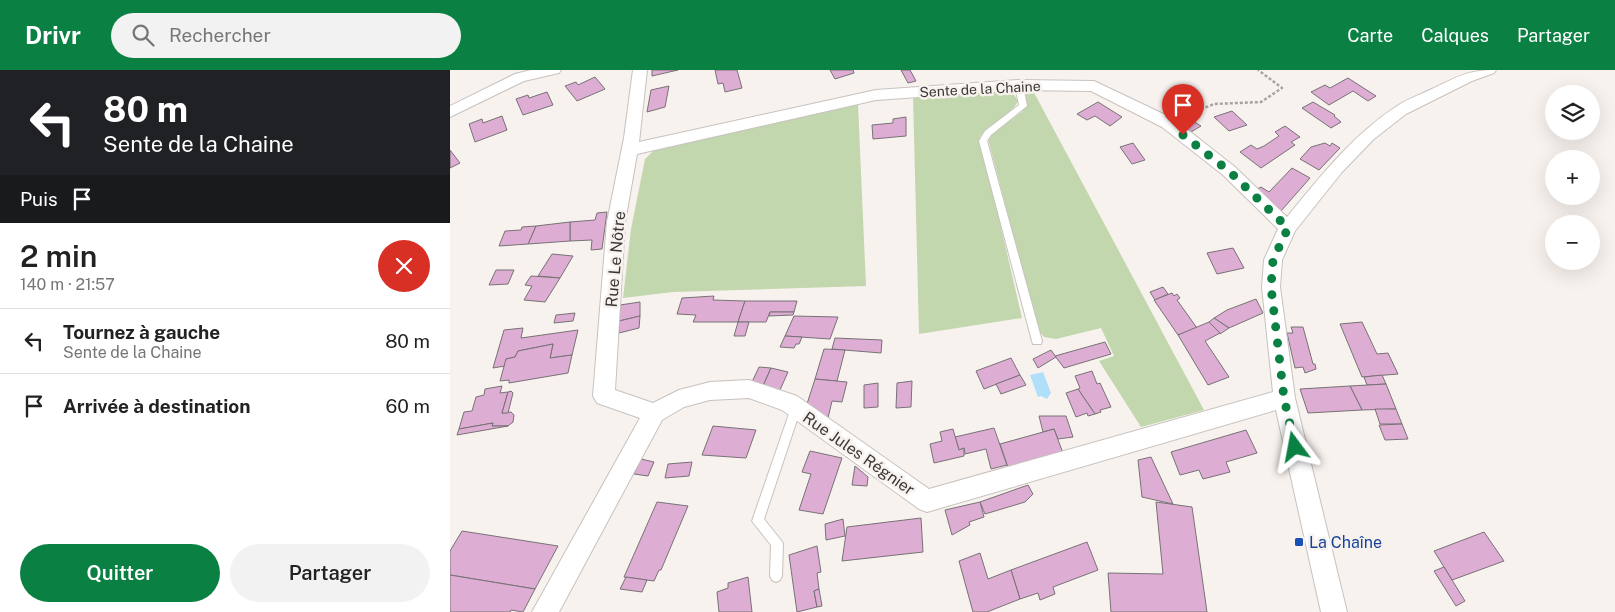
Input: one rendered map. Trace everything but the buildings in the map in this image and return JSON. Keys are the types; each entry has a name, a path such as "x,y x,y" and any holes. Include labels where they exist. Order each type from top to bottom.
{"street":[{"path":"450,112 520,76 554,70"},
{"name":"Rue Le Nôtre","path":"640,70 630,150 616,222 604,396 654,413"},
{"path":"1334,612 1284,398 1271,287 1273,260 1288,228 1336,168 1368,135 1401,110 1460,74 1489,70"},
{"name":"Sente de la Chaine","path":"630,150 876,95 1019,85 1094,86 1168,123 1229,171 1288,228"},
{"name":"Rue Jules Régnier","path":"654,413 679,399 710,391 748,389 789,403 927,501 1284,398"},
{"path":"545,612 654,413"}],"lane":[{"path":"1019,85 1023,106 988,133 983,141 1037,341"},
{"path":"776,576 778,543 758,521 796,408"}],"path":[{"path":"1168,123 1214,104 1261,102 1282,88 1258,70"}],"green space":[{"path":"1031,87 1204,410 1141,427 1099,361 1114,356 1101,328 1056,339 1044,337 1038,330 988,139 991,134 1022,112 1027,103 1023,88"},
{"path":"1011,90 1018,101 1010,111 989,127 980,137 1022,318 919,334 913,96"},
{"path":"858,104 866,286 673,292 623,298 631,229 645,159 655,149"}],"water":[{"path":"1043,372 1051,393 1047,399 1041,396 1038,397 1030,375"}],"place":[{"name":"La Chaîne","path":"1299,542"}],"route":[{"path":"1183,135 1229,171 1288,228 1273,260 1271,287 1284,398 1295,447"}]}
